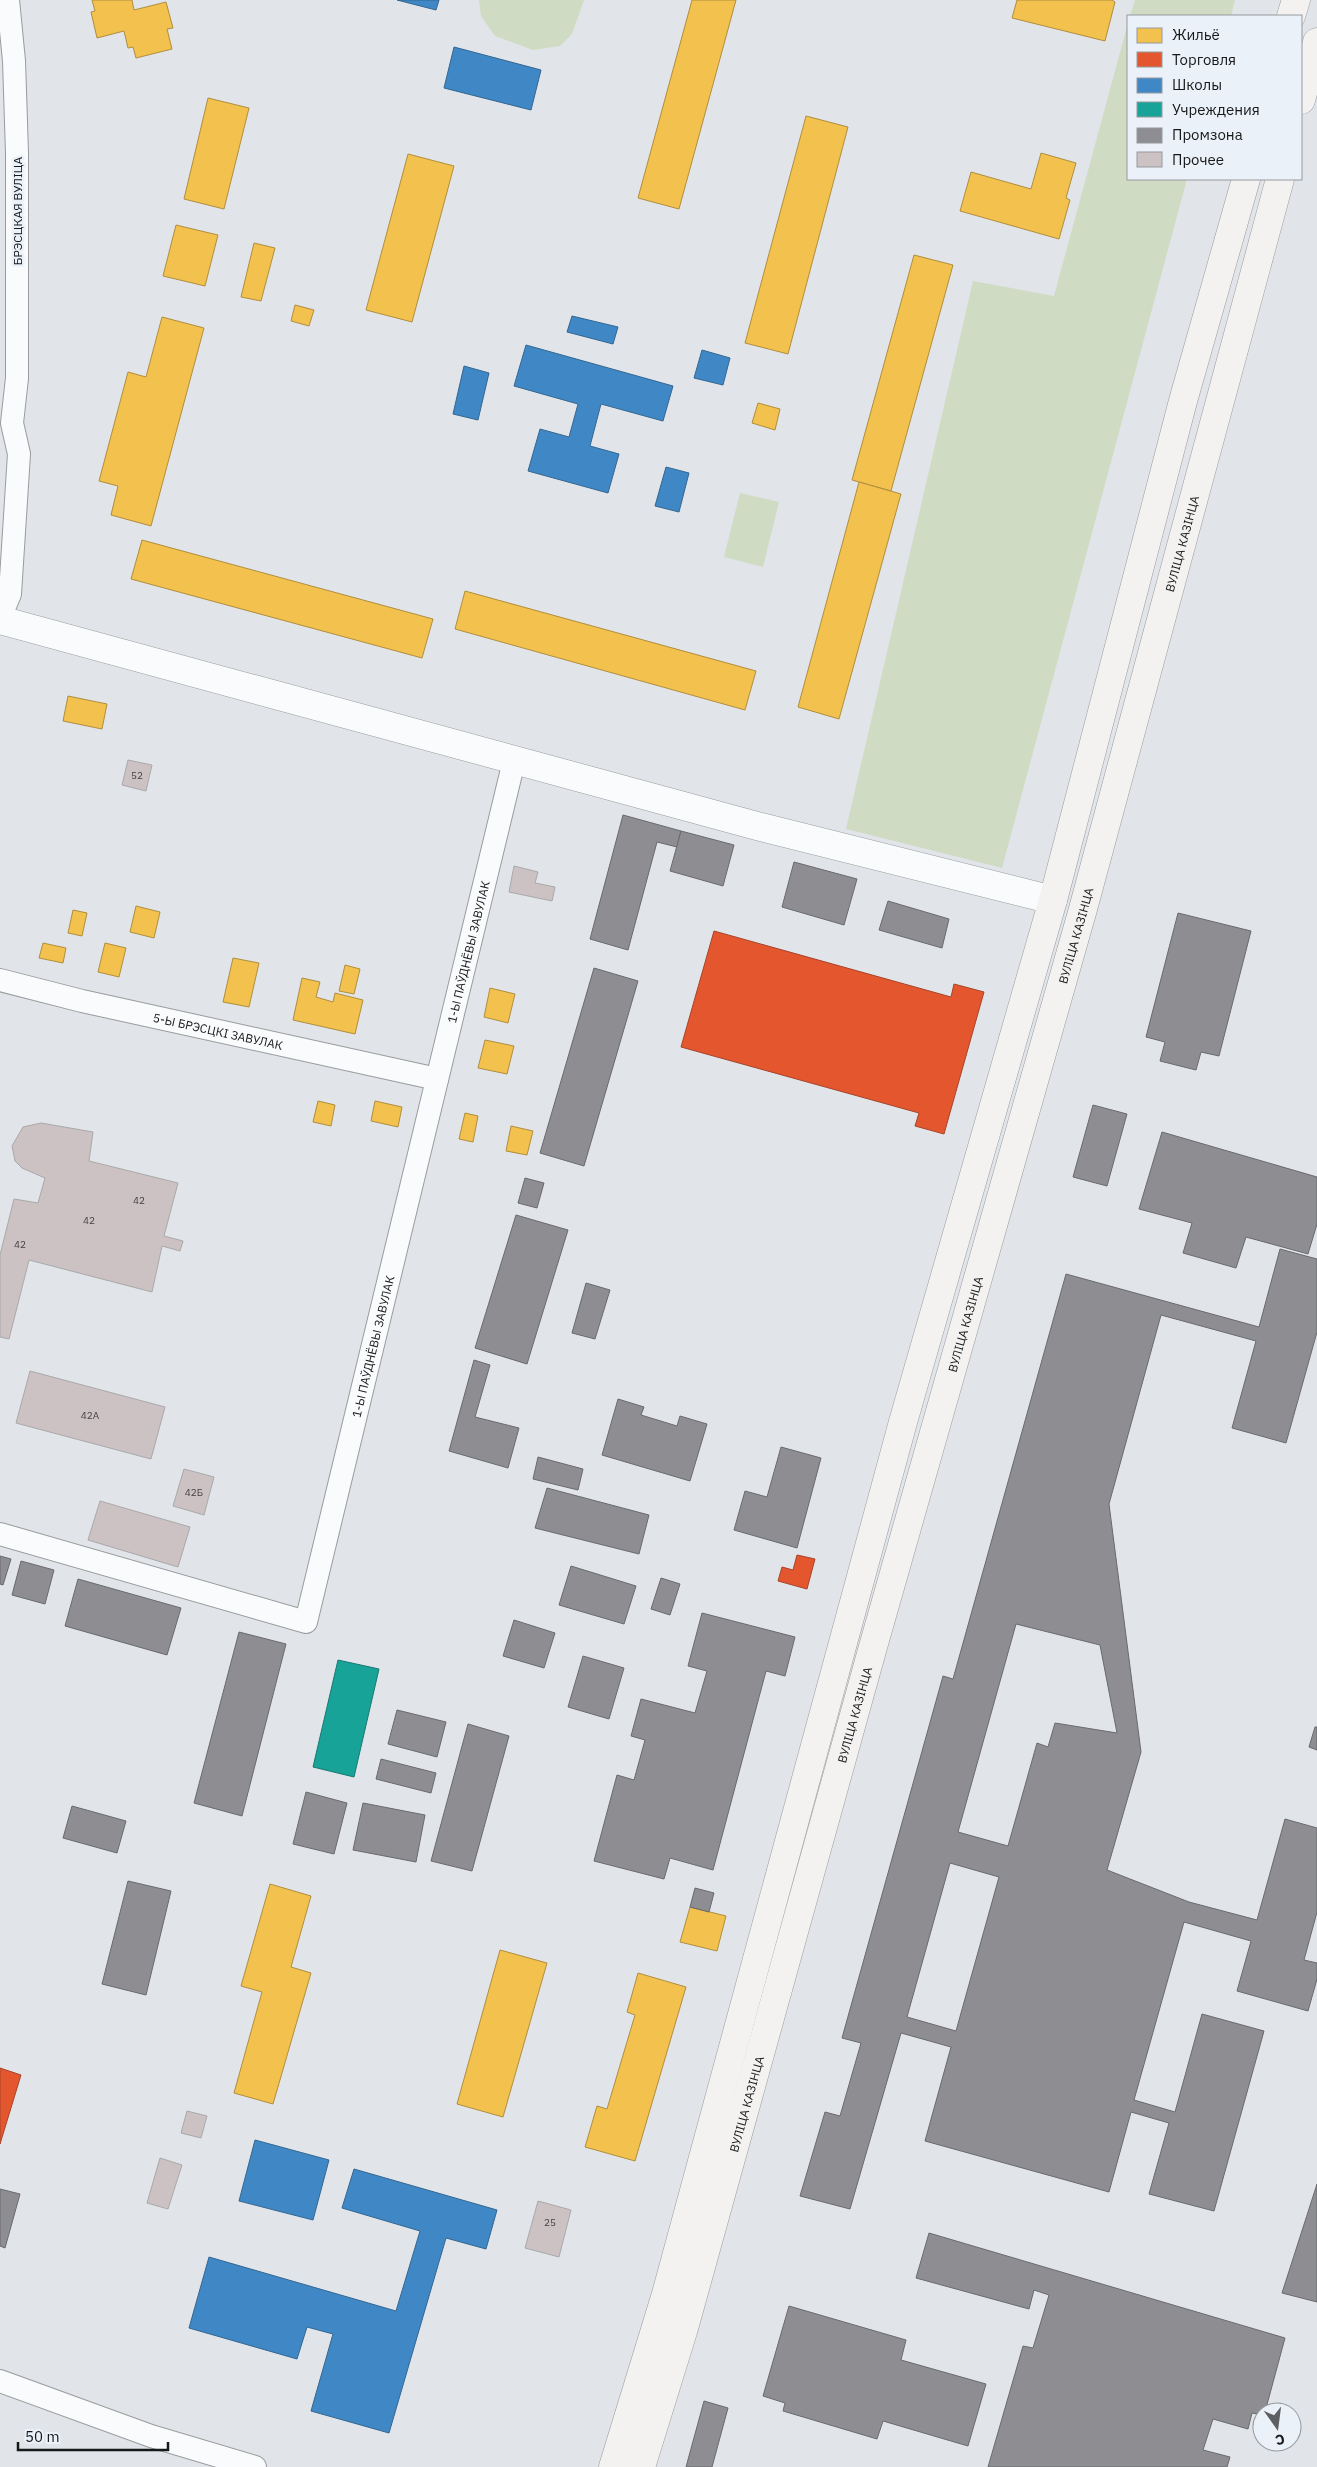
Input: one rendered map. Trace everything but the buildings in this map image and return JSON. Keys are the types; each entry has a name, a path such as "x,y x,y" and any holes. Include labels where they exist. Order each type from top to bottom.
{"main road":[{"path":"1291,15 1296,0"},
{"path":"1303,86 1317,42"},
{"name":"ВУЛІЦА КАЗІНЦА","path":"641,2467 684,2328 705,2201 722,2137 762,1938 816,1748 903,1422 1053,900 1152,520 1246,180"},
{"name":"ВУЛІЦА КАЗІНЦА","path":"722,2137 775,2002 992,1226 1083,909 1280,180"},
{"path":"1152,520 1186,528"},
{"path":"1053,900 1083,909"},
{"path":"962,1216 968,1228 976,1232 992,1226"},
{"name":"ВУЛІЦА КАЗІНЦА","path":"613,2467 666,2294 705,2201"}],"street":[{"name":"БРЭСЦКАЯ ВУЛІЦА","path":"0,619 10,594 19,454 4,428 17,378 17,153 14,61 8,0"},
{"path":"0,619 757,826 1053,900"},
{"name":"1-Ы ПАЎДНЁВЫ ЗАВУЛАК","path":"0,1534 306,1622 514,761"},
{"name":"5-Ы БРЭСЦКІ ЗАВУЛАК","path":"0,980 82,1001 437,1078"},
{"path":"762,1938 789,1947"},
{"path":"0,2381 151,2436 256,2467"}],"green space":[{"path":"479,0 584,0 572,34 560,46 533,50 495,36 481,16"},
{"path":"1135,0 1235,0 1231,15 1130,15"},
{"path":"1127,27 1127,180 1187,180 1002,868 846,829 973,281 1054,296"},
{"path":"740,493 779,502 763,567 724,557"}]}
